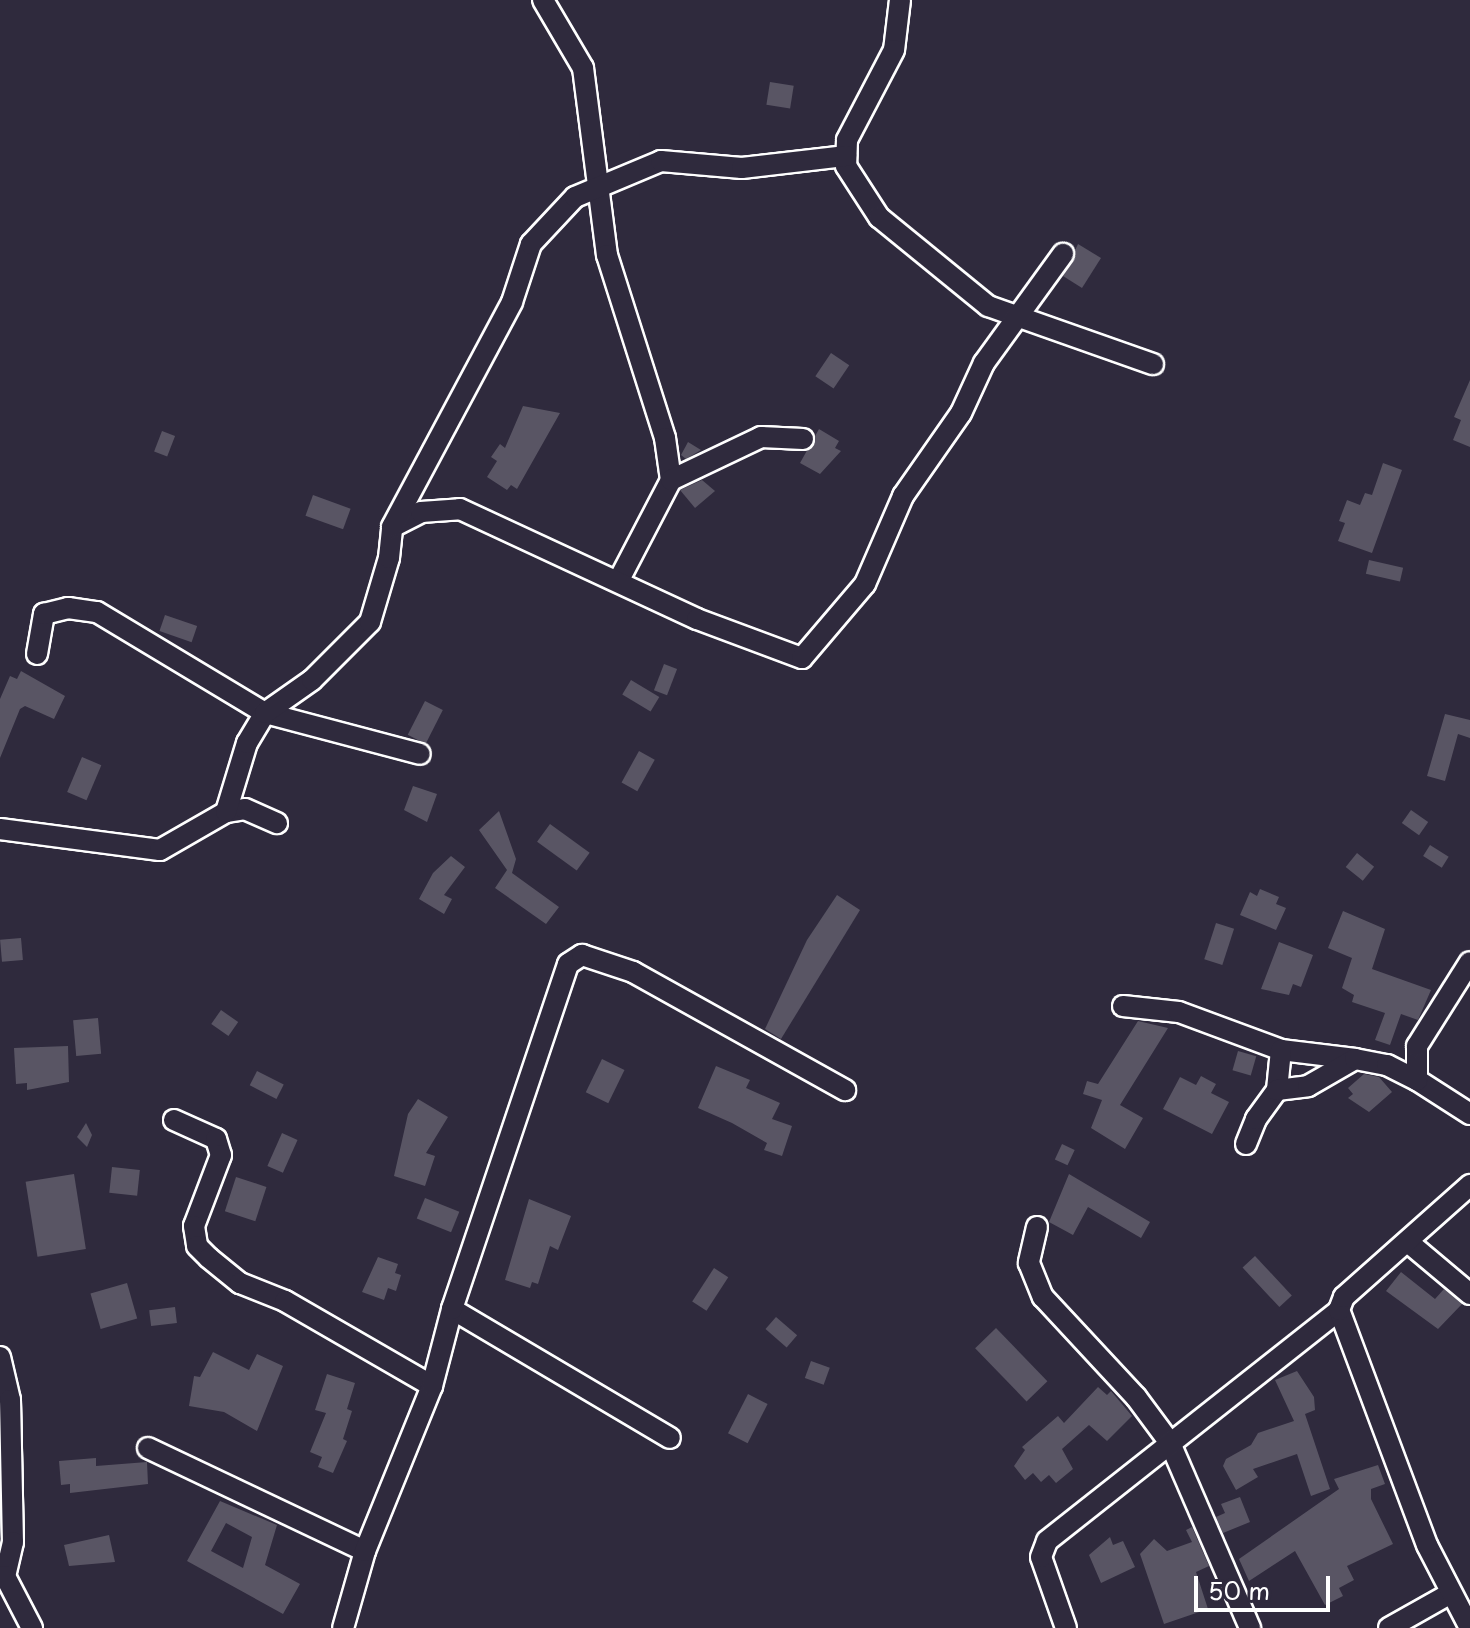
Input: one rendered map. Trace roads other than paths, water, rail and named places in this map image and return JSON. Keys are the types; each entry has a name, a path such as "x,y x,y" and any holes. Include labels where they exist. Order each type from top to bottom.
{"street":[{"path":"543,0 583,68 607,255 643,355 671,480"},
{"path":"900,0 894,50 852,127 846,156 846,166 879,217 955,283 988,306 1153,364"},
{"path":"226,812 247,743 265,713 312,680 370,622 389,558 392,527 512,302 531,244 575,197 661,161 742,168 846,156"},
{"path":"392,527 421,512 460,509 619,580 697,619 802,658 865,584 903,496 961,413 984,363 1063,254"},
{"path":"619,580 671,480 761,437 803,439"},
{"path":"37,654 44,614 68,608 97,612 265,713 420,754"},
{"path":"0,829 160,850 226,812 245,809 277,823"},
{"path":"343,1628 365,1551 432,1386 452,1309 558,983 568,964 582,955 633,972 845,1090"},
{"path":"1417,1080 1417,1046 1470,962"},
{"path":"1123,1006 1179,1012 1281,1050 1387,1065 1470,1114"},
{"path":"1246,1144 1277,1090 1281,1050"},
{"path":"1277,1090 1308,1086 1355,1059"},
{"path":"174,1120 216,1139 221,1155 194,1226 197,1246 240,1283 285,1301 432,1386"},
{"path":"1066,1628 1041,1557 1047,1541 1339,1310 1344,1297 1470,1185"},
{"path":"1037,1227 1029,1263 1043,1297 1136,1397 1170,1443 1250,1628"},
{"path":"1408,1242 1470,1294"},
{"path":"452,1309 670,1438"},
{"path":"1339,1310 1427,1545 1470,1628"},
{"path":"0,1357 10,1400 13,1542 3,1574 32,1628"},
{"path":"148,1448 365,1551"},
{"path":"1389,1628 1451,1593"}]}
